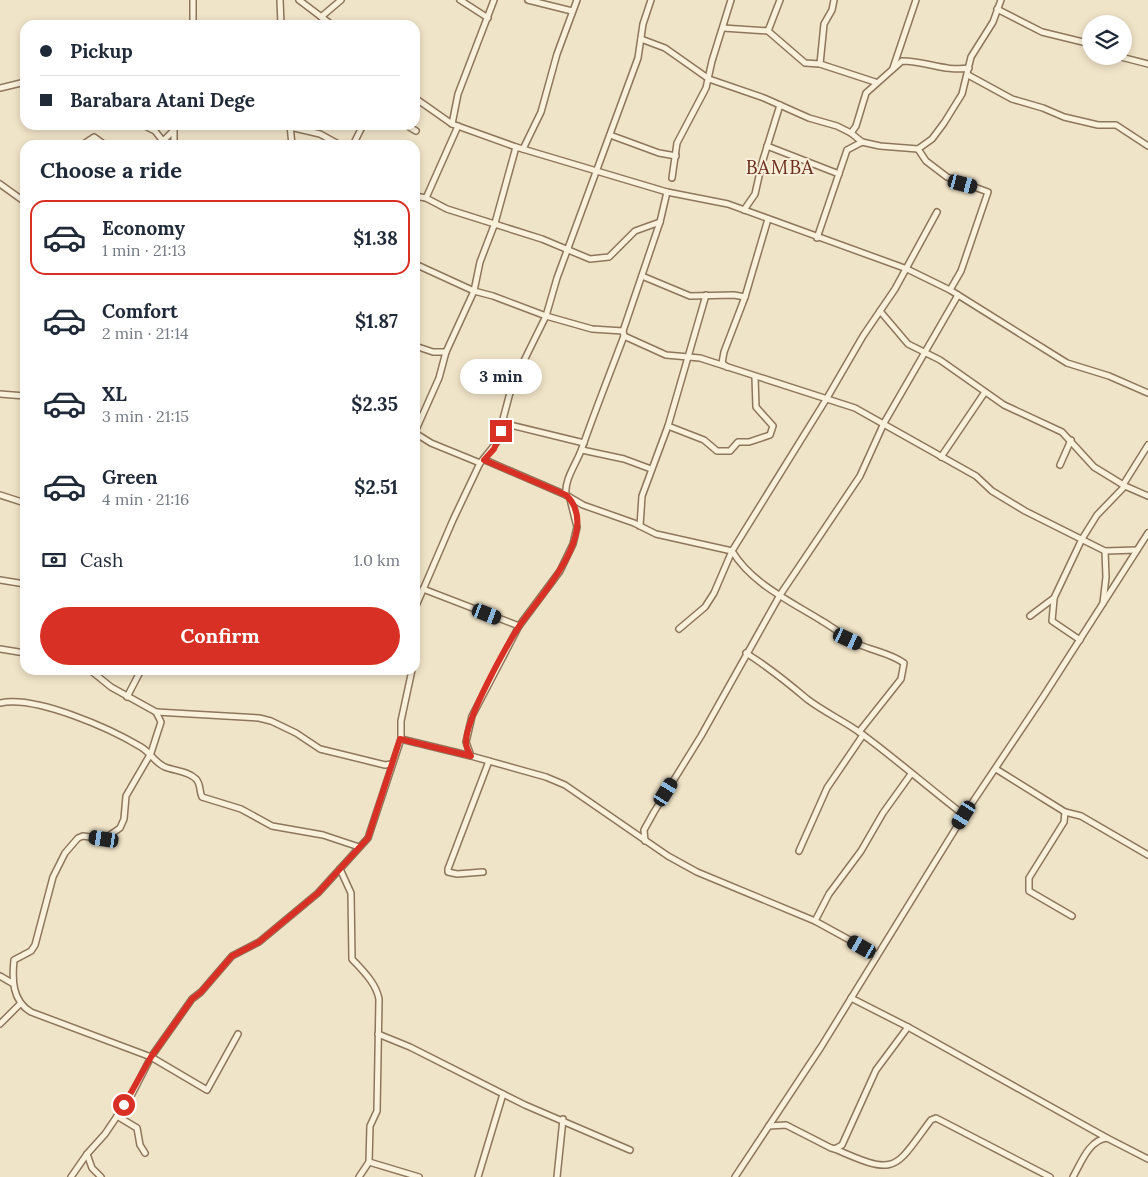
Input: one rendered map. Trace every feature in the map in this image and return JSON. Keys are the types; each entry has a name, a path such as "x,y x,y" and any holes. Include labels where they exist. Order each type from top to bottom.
{"street":[{"path":"193,0 193,20"},
{"path":"280,0 281,20"},
{"path":"298,0 325,20"},
{"path":"321,17 341,0"},
{"path":"460,0 488,18"},
{"path":"426,198 455,125 458,94 494,0"},
{"path":"528,0 572,11"},
{"path":"523,149 544,104 557,54 577,0"},
{"path":"420,596 482,462 497,442 512,385 546,316 568,248 598,171 638,58 643,24 651,0"},
{"path":"672,178 677,143 709,79 712,61 731,0"},
{"path":"768,31 780,0"},
{"path":"820,64 824,24 832,10 834,0"},
{"path":"893,68 916,0"},
{"path":"993,0 1042,32 1082,42"},
{"path":"641,39 665,48 709,79 851,133 862,142 880,146 918,149 932,139 962,94 968,75 968,68 977,45 993,22 999,4"},
{"path":"723,28 768,31 805,63 820,64 875,82"},
{"path":"1132,60 1148,64"},
{"path":"851,133 856,126 866,93 875,82 902,61 928,63 941,68 956,70 968,68"},
{"path":"968,75 1012,99 1043,108 1064,117 1098,125 1116,125 1148,146"},
{"path":"0,88 20,83"},
{"path":"420,101 455,125 516,147 667,192 728,204 817,238 907,269 950,290 1068,363 1109,376 1148,393"},
{"path":"744,210 755,194 767,146 780,106"},
{"path":"153,130 162,140"},
{"path":"305,130 320,134 331,140"},
{"path":"610,136 659,153 676,156"},
{"path":"817,238 847,150 862,142"},
{"path":"767,146 839,174"},
{"path":"420,422 439,378 446,352 474,291 480,262 495,223 516,147"},
{"path":"918,149 926,161 946,176 988,192 964,263 950,290"},
{"path":"0,184 20,198"},
{"path":"471,756 466,742 472,716 519,626 560,571 573,544 576,528 568,497 567,483 582,450 624,333 660,222 667,192"},
{"path":"420,197 447,209 568,248 590,259 600,260 609,257 634,231 660,222"},
{"path":"679,629 705,608 722,576 732,551 827,398 862,336 907,269 937,212"},
{"path":"728,369 722,362 724,352 745,298 768,220"},
{"path":"420,266 474,291 494,296 546,316 592,329 624,333 666,355 700,358 755,378 827,398 855,408 976,476 992,491 1025,511 1105,551 1137,550"},
{"path":"642,276 690,296 734,294 745,298"},
{"path":"640,526 642,496 668,426 706,295"},
{"path":"638,836 644,830 701,736 780,595 860,476 884,423 958,296"},
{"path":"880,311 908,344 927,352 1004,405 1051,426 1071,440 1094,467 1124,485 1148,496"},
{"path":"420,348 433,352 446,352"},
{"path":"668,426 704,440 717,451 723,452 730,450 738,442 749,442 770,435 773,426 756,407 755,378"},
{"path":"941,457 985,392"},
{"path":"0,394 20,394"},
{"path":"502,423 584,442"},
{"path":"420,436 431,443 482,462 656,534 732,551 740,565 780,595 848,639 904,663 901,679 861,733 827,788 799,851"},
{"path":"1060,465 1071,440"},
{"path":"1080,640 1052,621 1054,598 1082,539 1097,515 1124,485 1148,445"},
{"path":"582,450 624,459 651,469"},
{"path":"0,495 20,501"},
{"path":"735,1177 851,998 964,815 996,769 1148,533"},
{"path":"1142,542 1148,545"},
{"path":"1103,605 1106,577 1105,551"},
{"path":"0,580 20,583"},
{"path":"423,589 519,626"},
{"path":"1030,616 1054,598"},
{"path":"0,649 20,651"},
{"path":"746,653 789,682 808,699 861,733 964,815"},
{"path":"97,675 127,697 156,712 259,718 271,721 296,733 320,749 385,765 391,764"},
{"path":"127,697 138,675"},
{"path":"71,1177 87,1154 105,1134 151,1057 192,999 201,992 232,956 259,942 318,893 368,838 375,822 400,739 401,721 411,675"},
{"path":"0,703 12,702 67,713 123,736 151,753 156,761 164,766 192,776 199,781 202,797 240,809 272,826 323,835 359,847"},
{"path":"156,712 161,722 151,753 126,796 124,819 117,832 104,839 83,836 78,838 65,853 53,877 39,924 35,945 31,951 14,960 12,983 20,1004 31,1012 151,1057 207,1090 210,1088 238,1034"},
{"path":"400,739 546,777 565,786 645,841 705,876 815,921 877,955"},
{"path":"483,872 457,874 448,872 448,869 489,761"},
{"path":"996,769 1066,812 1081,816 1148,855"},
{"path":"815,921 829,894 911,774"},
{"path":"1066,812 1064,822 1029,878 1027,886 1029,891 1072,916"},
{"path":"644,830 645,841"},
{"path":"340,869 351,893 352,959 378,990 377,1111 370,1126 369,1162 359,1177"},
{"path":"0,976 12,983"},
{"path":"851,998 908,1027 1148,1159"},
{"path":"0,1024 20,1004"},
{"path":"835,1149 842,1145 847,1136 876,1070 908,1027"},
{"path":"378,1034 418,1051 503,1094 630,1150"},
{"path":"478,1177 503,1094"},
{"path":"777,1111 782,1124"},
{"path":"117,1116 137,1128 140,1145 145,1152"},
{"path":"894,1171 930,1120 936,1118 1050,1177"},
{"path":"557,1177 562,1119"},
{"path":"769,1126 782,1124 835,1149 867,1169"},
{"path":"1072,1177 1094,1144 1100,1139 1107,1138"},
{"path":"87,1154 92,1168 101,1177"},
{"path":"369,1162 419,1177"}],"district":[{"name":"BAMBA","path":"780,167"}],"route":[{"path":"124,1105 132,1094 151,1057 192,999 201,992 232,956 259,942 318,893 368,838 375,822 400,739 471,756 466,742 472,716 519,626 560,571 576,535 576,518 570,499 566,495 484,460 494,449 501,431"}]}
